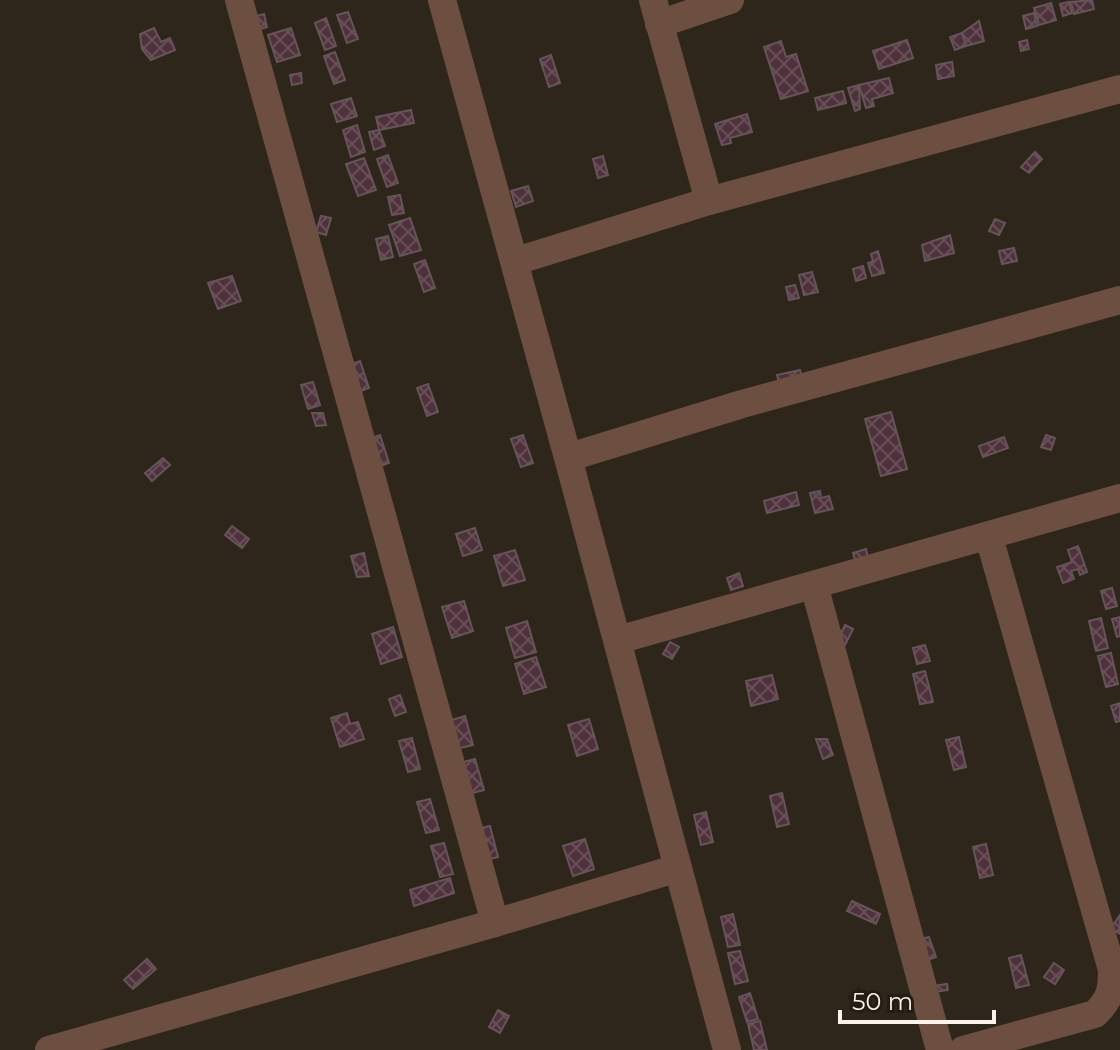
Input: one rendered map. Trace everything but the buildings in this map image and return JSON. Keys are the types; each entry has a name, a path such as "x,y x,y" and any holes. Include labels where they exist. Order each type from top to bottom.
{"street":[{"path":"239,0 495,923"},
{"path":"442,0 516,261 543,375 570,457 727,1050"},
{"path":"709,201 656,12 730,0"},
{"path":"516,261 709,201 1120,89"},
{"path":"570,457 742,404 1120,300"},
{"path":"618,640 1120,498"},
{"path":"963,1050 1095,1014 1106,1003 1112,990 1112,970 989,537"},
{"path":"814,585 940,1050"},
{"path":"49,1050 122,1040 678,868"}]}
